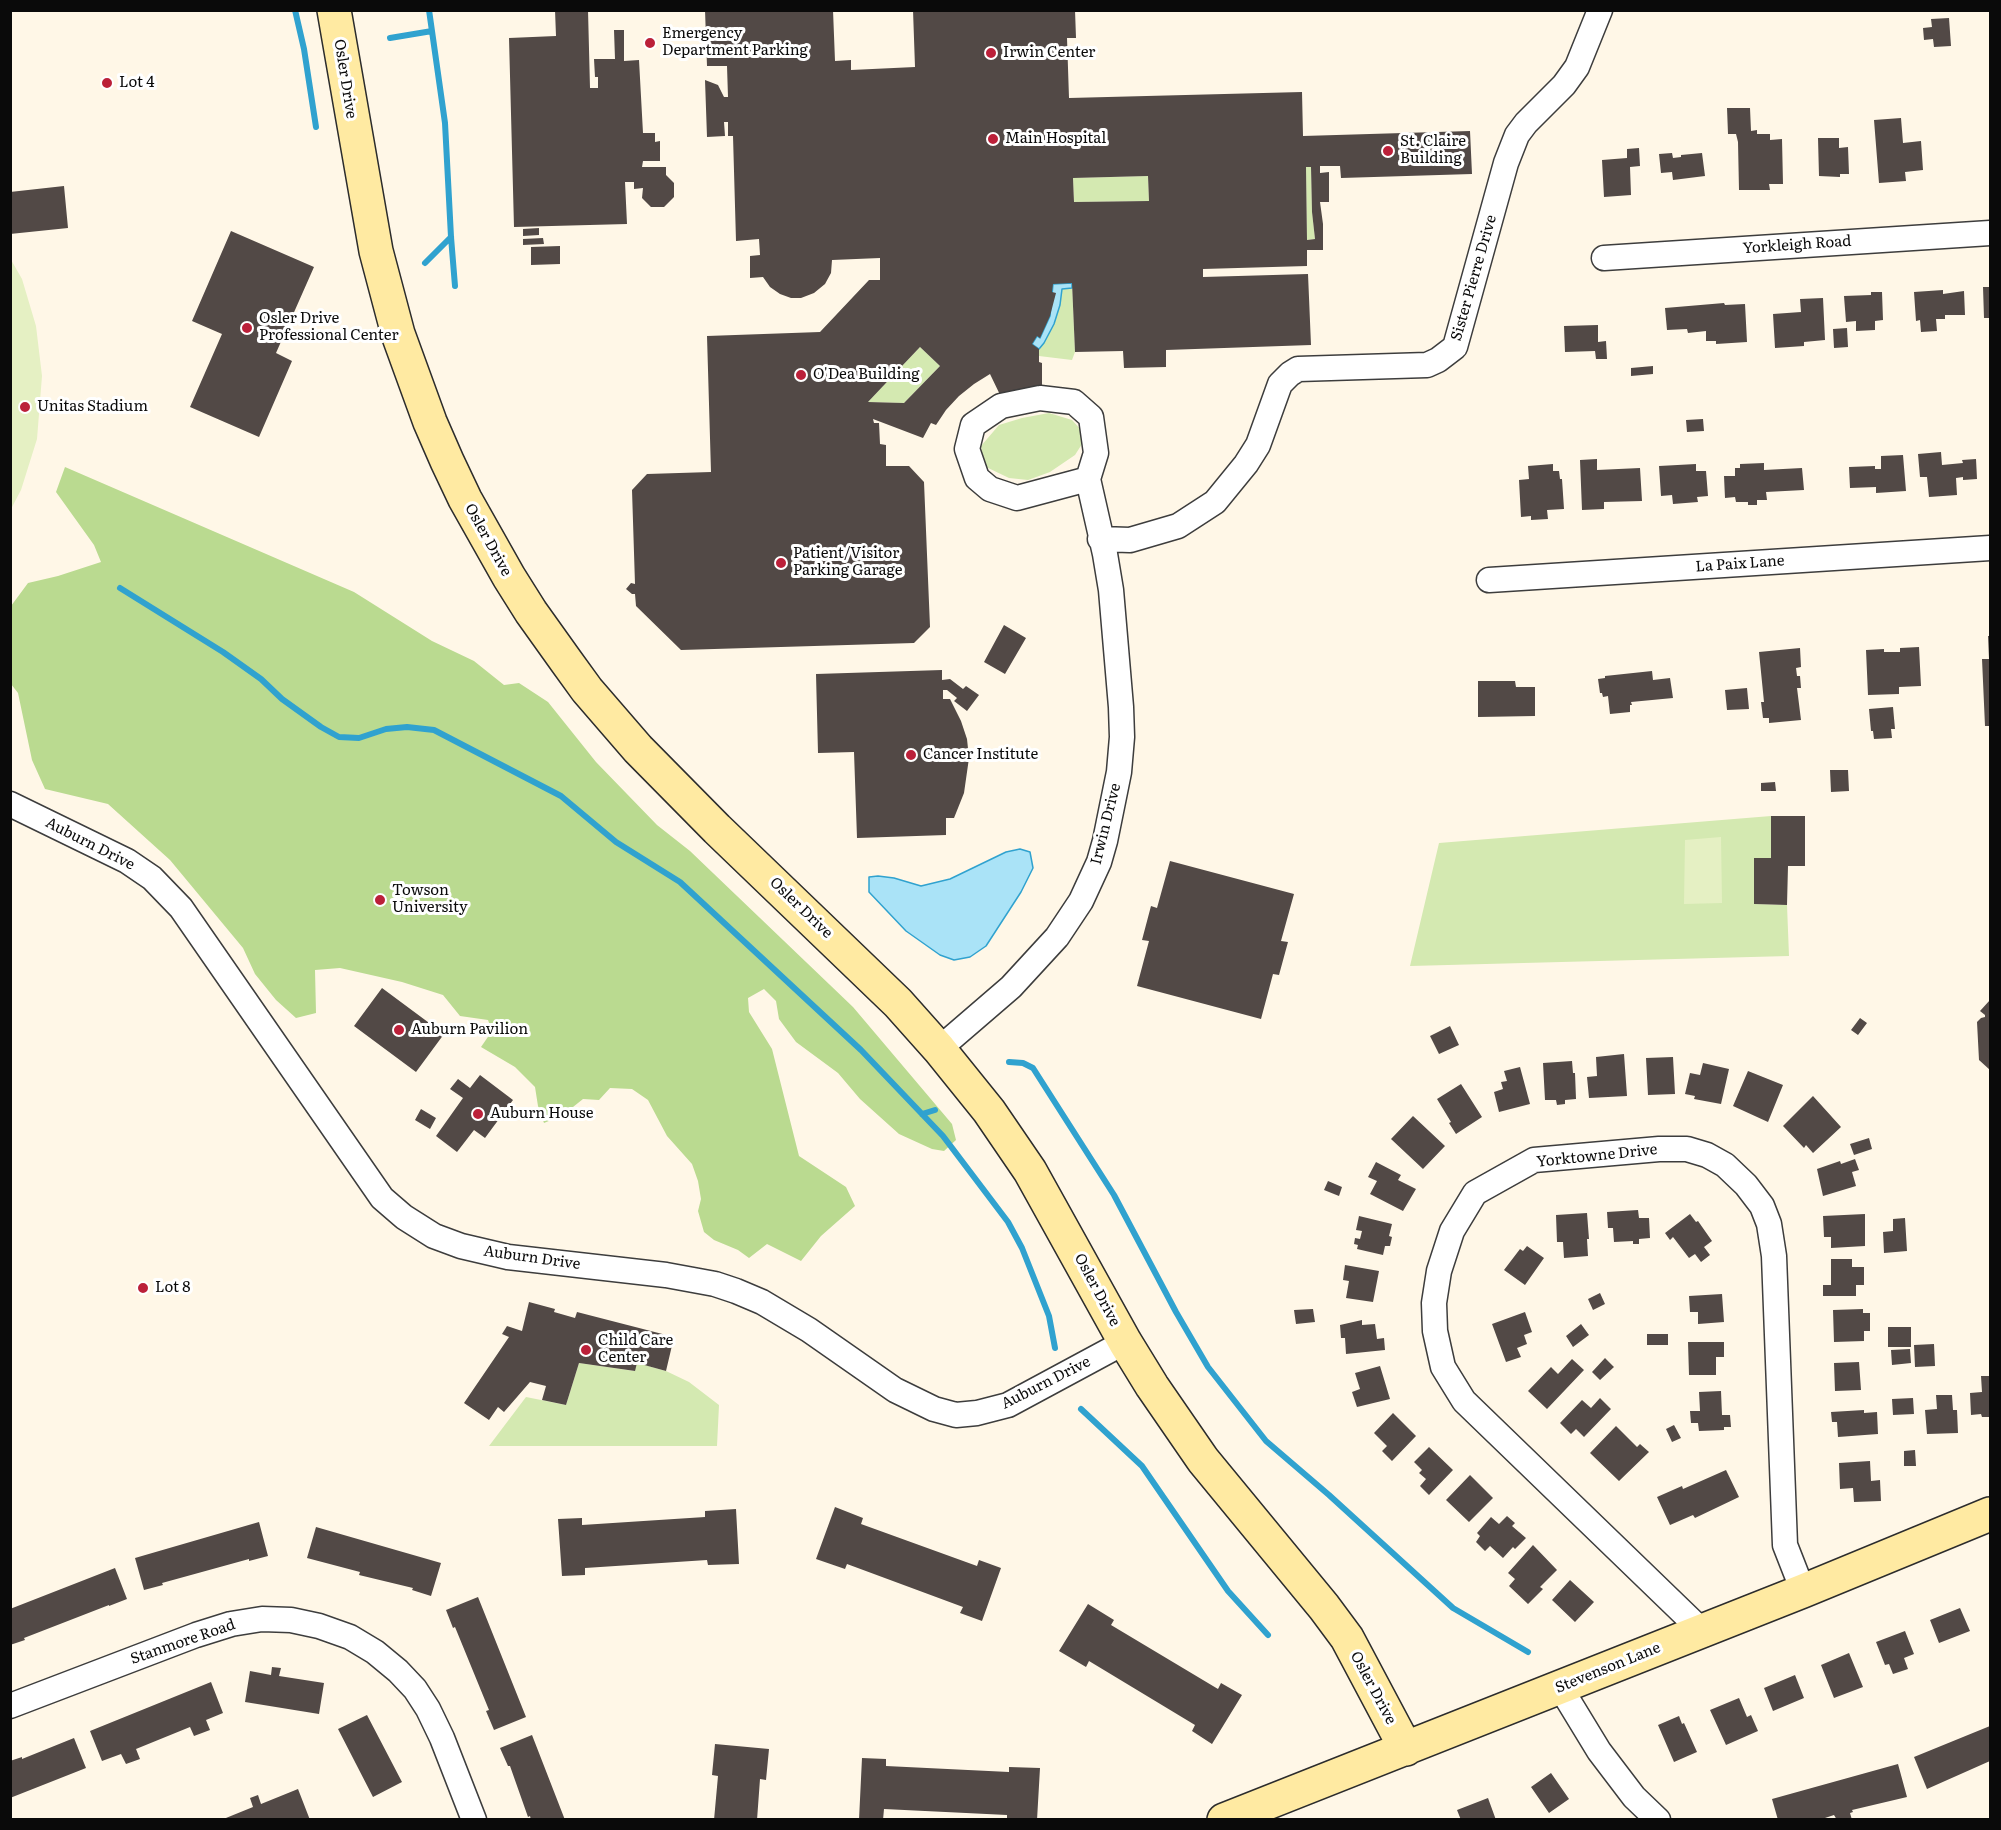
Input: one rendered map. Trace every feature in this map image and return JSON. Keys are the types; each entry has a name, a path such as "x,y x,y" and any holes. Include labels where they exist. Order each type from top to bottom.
{"street":[{"name":"Osler Drive","path":"334,10 376,251 398,334 430,422 465,500 531,612 587,690 638,749 717,829 898,1003 989,1111 1030,1171 1125,1342 1164,1404 1203,1460 1347,1638 1406,1749"},
{"name":"Sister Pierre Drive","path":"1100,539 1130,540 1178,526 1215,502 1240,473 1258,445 1280,384 1298,369 1427,365 1455,347 1506,164 1517,135 1564,85 1577,67 1600,10"},
{"name":"Yorkleigh Road","path":"1604,258 1990,233"},
{"path":"1040,399 1074,402 1091,417 1096,453 1088,479 1017,498 990,489 977,478 967,449 973,425 1001,406 1040,399"},
{"name":"Irwin Drive","path":"939,1049 1004,994 1045,951 1069,922 1099,862 1115,797 1122,737 1115,619 1105,555 1088,479"},
{"name":"La Paix Lane","path":"1489,580 1990,549"},
{"name":"Auburn Drive","path":"10,804 128,861 152,878 181,908 382,1198 404,1217 434,1236 461,1246 508,1257 666,1275 715,1284 736,1291 762,1302 809,1330 895,1390 934,1409 956,1415 977,1413 1008,1405 1125,1342"},
{"name":"Yorktowne Drive","path":"1702,1631 1464,1401 1443,1367 1435,1331 1434,1303 1439,1271 1452,1231 1474,1193 1534,1160 1659,1149 1687,1149 1707,1155 1725,1165 1746,1185 1762,1206 1769,1224 1774,1256 1785,1545 1803,1591"},
{"name":"Stevenson Lane","path":"1224,1820 1803,1591 1990,1514"},
{"name":"Stanmore Road","path":"10,1706 196,1635 231,1624 262,1619 291,1620 319,1626 350,1637 375,1652 398,1671 414,1689 428,1709 442,1737 471,1819"},
{"path":"1560,1687 1599,1751 1634,1797 1658,1820"}],"green space":[{"path":"1306,167 1311,167 1315,239 1307,240"},
{"path":"1148,176 1149,201 1074,202 1073,178"},
{"name":"Unitas Stadium","path":"10,258 22,279 36,326 42,376 37,439 21,490 11,509"},
{"path":"1072,283 1075,352 1072,360 1039,356 1037,336 1040,338 1050,316 1052,292"},
{"path":"920,347 940,366 904,403 868,402"},
{"path":"1049,413 1072,420 1082,431 1082,444 1075,455 1050,472 1028,480 1009,478 984,466 981,446 999,425"},
{"path":"65,467 354,592 432,641 474,661 504,685 519,683 548,702 596,762 657,825 690,851 853,1007 952,1124 956,1140 944,1151 932,1149 899,1134 860,1099 838,1073 796,1042 779,1019 776,1001 764,989 748,998 749,1012 772,1049 799,1156 846,1187 855,1206 821,1236 801,1261 767,1244 749,1258 738,1250 714,1240 704,1232 698,1211 701,1199 698,1181 692,1164 667,1136 648,1100 632,1089 610,1088 599,1100 583,1099 563,1115 544,1123 535,1087 515,1067 481,1047 492,1031 488,1020 460,1016 443,995 402,982 340,968 315,970 316,1013 296,1018 276,1000 255,974 243,948 170,860 108,804 45,789 32,760 18,693 11,684 11,606 28,583 101,562 94,545 56,492"},
{"path":"1771,816 1771,858 1754,858 1754,904 1787,905 1789,956 1410,966 1439,843"},
{"path":"1721,837 1722,903 1684,904 1685,840"},
{"path":"579,1363 634,1371 637,1363 666,1371 689,1382 719,1405 717,1446 489,1446 526,1397 566,1405"}],"water":[{"path":"1072,283 1072,288 1062,289 1054,324 1039,349 1032,344 1037,336 1040,338 1050,316 1053,284"},
{"path":"1020,849 1030,852 1033,868 1021,892 986,946 970,957 954,960 940,955 906,931 869,892 869,877 894,878 921,886 950,879 1006,852"}],"building":[{"path":"555,10 588,10 590,88 598,88 594,59 615,59 614,30 624,30 624,61 639,60 643,133 655,133 655,142 660,141 660,161 643,161 642,167 666,167 666,175 674,183 674,197 664,207 651,207 642,198 643,188 634,189 634,182 625,182 627,224 514,227 509,38 556,36"},
{"path":"705,10 833,10 835,61 851,60 851,70 915,67 913,10 1075,10 1076,38 1067,38 1069,98 1302,92 1303,136 1470,131 1472,174 1341,178 1340,166 1320,166 1320,173 1329,172 1329,202 1320,202 1323,250 1307,250 1307,266 1203,269 1203,277 1308,274 1311,345 1166,350 1166,367 1124,368 1123,351 1075,352 1072,283 1053,284 1052,292 1056,293 1050,316 1040,338 1037,336 1032,344 1039,349 1039,362 1042,363 1042,392 1003,401 990,374 959,396 936,425 931,423 923,438 873,419 874,423 879,423 880,444 886,445 886,466 909,466 924,482 930,627 914,643 681,650 636,606 635,594 626,589 631,583 635,584 632,490 647,474 711,472 707,336 820,332 869,280 880,280 880,258 832,260 831,273 825,284 814,293 801,298 791,298 780,294 770,287 763,277 750,278 750,256 760,255 759,239 736,241 733,136 728,136 728,122 724,122 725,136 707,137 705,80 718,85 724,97 728,97 727,66 707,66","holes":["1306,167 1311,167 1315,239 1307,240","1148,176 1149,201 1074,202 1073,178","920,347 940,366 904,403 868,402"]},
{"path":"1949,18 1951,46 1934,47 1933,39 1924,40 1923,28 1932,27 1931,19"},
{"path":"1727,108 1750,108 1751,131 1757,130 1757,134 1770,134 1770,140 1782,139 1783,184 1769,184 1770,190 1739,190 1738,142 1736,134 1728,134"},
{"path":"1901,118 1903,143 1921,141 1923,170 1905,172 1906,181 1879,183 1874,120"},
{"path":"1818,138 1839,138 1839,148 1848,147 1849,174 1840,174 1840,177 1819,176"},
{"path":"1639,148 1640,166 1630,167 1631,195 1604,197 1602,160 1627,158 1627,149"},
{"path":"1672,153 1673,158 1702,153 1705,176 1673,180 1672,172 1661,173 1659,154"},
{"path":"64,186 68,228 10,234 10,192"},
{"path":"539,228 539,235 523,236 523,229"},
{"name":"Osler Drive Professional Center","path":"231,231 314,267 276,353 292,361 259,437 190,407 222,334 192,321"},
{"path":"543,238 544,244 523,245 523,239"},
{"path":"560,246 560,264 531,265 531,247"},
{"path":"1983,287 1990,287 1990,318 1984,318"},
{"path":"1943,290 1943,294 1964,291 1965,315 1945,315 1945,319 1936,319 1937,331 1921,332 1920,320 1916,321 1914,292"},
{"path":"1871,292 1882,292 1883,320 1875,321 1875,330 1856,331 1856,321 1846,322 1844,296 1871,295"},
{"path":"1823,298 1825,340 1804,342 1804,346 1775,348 1773,314 1801,312 1800,299"},
{"path":"1724,303 1725,305 1745,304 1747,342 1716,344 1716,341 1706,341 1706,331 1688,333 1687,329 1667,330 1665,308"},
{"path":"1598,325 1598,342 1606,341 1607,359 1596,359 1595,351 1565,352 1564,326"},
{"path":"1847,328 1848,347 1834,348 1833,329"},
{"path":"1653,366 1653,374 1631,376 1631,368"},
{"path":"1703,419 1704,431 1687,432 1686,420"},
{"path":"1941,452 1942,465 1976,459 1977,479 1956,478 1957,495 1929,497 1927,477 1920,477 1918,454"},
{"path":"1903,455 1906,491 1876,493 1876,487 1850,488 1849,467 1875,466 1875,469 1881,469 1881,456"},
{"path":"1597,459 1597,470 1640,468 1642,501 1604,502 1604,509 1582,510 1580,460"},
{"path":"1764,463 1764,470 1802,468 1804,490 1766,492 1767,500 1757,500 1757,505 1736,502 1735,497 1725,498 1724,476 1735,476 1735,468 1740,468 1740,464"},
{"path":"1553,464 1553,471 1559,471 1560,479 1562,479 1564,509 1547,510 1548,519 1531,520 1531,516 1521,517 1519,480 1529,479 1528,466"},
{"path":"1696,464 1696,471 1706,471 1708,496 1697,497 1698,502 1673,504 1672,495 1661,496 1659,466"},
{"path":"1004,625 1026,638 1005,674 984,662"},
{"path":"1988,636 1990,636 1990,726 1985,726 1982,659 1989,659"},
{"path":"1919,647 1921,686 1899,687 1899,694 1868,695 1866,650 1884,649 1884,652 1900,652 1900,648"},
{"path":"1800,648 1801,667 1796,668 1797,676 1800,676 1801,688 1797,688 1801,720 1769,723 1769,718 1763,718 1761,702 1764,702 1759,652"},
{"name":"Cancer Institute","path":"942,670 942,680 950,679 963,689 966,686 979,695 967,711 954,701 957,698 947,690 943,690 943,699 950,699 961,721 967,739 969,758 964,793 954,818 946,818 946,835 857,838 854,752 818,753 816,674"},
{"path":"1652,671 1653,680 1670,678 1673,698 1631,702 1630,712 1610,714 1608,696 1603,697 1600,693 1598,679 1605,678 1605,676"},
{"path":"1478,681 1515,681 1516,687 1535,687 1535,716 1478,717"},
{"path":"1747,688 1749,709 1727,710 1725,690"},
{"path":"1893,707 1895,729 1891,729 1892,738 1874,739 1869,709"},
{"path":"1830,770 1848,770 1849,791 1831,792"},
{"path":"1775,782 1776,791 1761,791 1761,783"},
{"path":"1771,816 1805,816 1805,866 1788,866 1787,905 1754,904 1754,858 1771,858"},
{"path":"1170,861 1294,894 1281,941 1288,942 1279,975 1273,974 1261,1019 1137,986 1149,941 1142,940 1151,906 1157,908"},
{"name":"Auburn Pavilion","path":"382,988 444,1034 416,1072 354,1026"},
{"path":"1990,1000 1990,1070 1979,1060 1977,1022 1985,1017 1980,1011"},
{"path":"1860,1018 1867,1023 1858,1035 1851,1030"},
{"path":"1450,1026 1459,1045 1439,1054 1430,1036"},
{"path":"1624,1054 1627,1096 1589,1098 1587,1077 1597,1076 1596,1057"},
{"path":"1673,1057 1675,1094 1648,1095 1646,1058"},
{"path":"1572,1061 1576,1099 1565,1100 1565,1104 1557,1105 1556,1100 1545,1100 1543,1063"},
{"path":"1703,1063 1729,1069 1721,1104 1694,1099 1695,1096 1685,1094 1690,1073 1700,1075"},
{"path":"1520,1067 1530,1104 1499,1112 1494,1092 1503,1089 1501,1082 1507,1081 1504,1071"},
{"path":"1748,1071 1783,1085 1768,1122 1733,1106"},
{"name":"Auburn House","path":"480,1075 513,1100 485,1138 474,1130 457,1152 436,1136 463,1098 450,1089 458,1079 470,1088"},
{"path":"1461,1084 1482,1117 1456,1134 1437,1099"},
{"path":"1813,1096 1841,1127 1813,1153 1806,1145 1804,1148 1783,1126"},
{"path":"421,1109 436,1118 430,1129 415,1120"},
{"path":"1413,1116 1445,1146 1423,1169 1391,1139"},
{"path":"1869,1138 1872,1149 1854,1155 1850,1144"},
{"path":"1855,1159 1859,1170 1852,1172 1856,1186 1823,1196 1817,1169 1840,1161 1841,1164"},
{"path":"1376,1162 1401,1175 1398,1180 1416,1189 1403,1211 1370,1194 1377,1181 1368,1177"},
{"path":"1328,1181 1342,1187 1339,1196 1324,1190"},
{"path":"1638,1210 1639,1218 1649,1218 1650,1238 1639,1239 1639,1244 1633,1244 1633,1241 1614,1242 1613,1228 1608,1228 1607,1212"},
{"path":"1587,1213 1588,1256 1564,1258 1563,1242 1557,1242 1556,1215"},
{"path":"1690,1214 1712,1241 1704,1247 1710,1255 1701,1262 1695,1254 1689,1258 1673,1237 1670,1240 1665,1233"},
{"path":"1865,1214 1865,1246 1831,1248 1831,1237 1824,1237 1823,1216"},
{"path":"1359,1216 1392,1224 1389,1236 1392,1237 1390,1246 1385,1246 1383,1255 1357,1249 1358,1245 1354,1244 1355,1238 1360,1239 1362,1231 1356,1230"},
{"path":"1905,1218 1907,1251 1884,1253 1883,1232 1893,1231 1893,1219"},
{"path":"1527,1246 1544,1258 1525,1285 1504,1270 1520,1249 1523,1251"},
{"path":"1831,1259 1852,1259 1852,1267 1864,1267 1864,1285 1856,1285 1856,1296 1823,1296 1823,1285 1831,1285"},
{"path":"1345,1265 1379,1271 1373,1302 1346,1298 1349,1281 1343,1280"},
{"path":"1600,1293 1605,1304 1593,1310 1588,1299"},
{"path":"1722,1294 1724,1322 1698,1324 1698,1312 1690,1312 1689,1296"},
{"name":"Child Care Center","path":"529,1302 555,1309 554,1312 575,1318 577,1312 674,1337 666,1371 637,1363 635,1371 579,1363 566,1405 542,1400 546,1386 530,1382 504,1412 498,1407 489,1420 464,1403 509,1337 502,1334 507,1326 522,1331"},
{"path":"1313,1309 1315,1322 1296,1324 1294,1310"},
{"path":"1863,1309 1863,1313 1870,1313 1870,1331 1864,1331 1864,1341 1834,1342 1833,1310"},
{"path":"1525,1312 1532,1332 1524,1335 1527,1344 1517,1348 1521,1357 1506,1362 1492,1324"},
{"path":"1362,1320 1362,1325 1375,1324 1377,1339 1384,1338 1385,1350 1346,1354 1345,1338 1341,1338 1340,1325"},
{"path":"1581,1324 1589,1335 1573,1347 1566,1336"},
{"path":"1888,1327 1911,1327 1911,1347 1888,1347"},
{"path":"1647,1334 1668,1334 1668,1345 1647,1345"},
{"path":"1688,1342 1724,1342 1724,1357 1716,1357 1716,1375 1689,1375"},
{"path":"1934,1344 1935,1366 1915,1367 1914,1345"},
{"path":"1910,1349 1911,1363 1892,1365 1891,1350"},
{"path":"1605,1358 1614,1367 1600,1380 1592,1372"},
{"path":"1572,1359 1584,1370 1547,1409 1528,1391 1551,1367 1558,1374"},
{"path":"1859,1362 1861,1390 1835,1391 1834,1363"},
{"path":"1380,1366 1390,1399 1357,1407 1352,1392 1360,1389 1355,1373"},
{"path":"1981,1376 1990,1376 1990,1417 1982,1417 1981,1414 1971,1415 1970,1393 1982,1392"},
{"path":"1721,1391 1722,1415 1730,1415 1731,1427 1724,1427 1724,1430 1699,1431 1698,1423 1691,1423 1690,1411 1700,1411 1699,1392"},
{"path":"1936,1395 1952,1395 1953,1410 1957,1410 1958,1433 1927,1434 1925,1410 1937,1409"},
{"path":"1600,1398 1611,1409 1584,1437 1576,1429 1571,1434 1560,1423 1582,1400 1591,1408"},
{"path":"1913,1398 1914,1414 1893,1415 1892,1399"},
{"path":"1864,1410 1864,1413 1877,1412 1878,1434 1838,1437 1837,1422 1832,1422 1831,1412"},
{"path":"1393,1413 1416,1436 1392,1461 1382,1451 1387,1446 1374,1433"},
{"path":"1674,1425 1681,1438 1672,1442 1666,1429"},
{"path":"1616,1426 1637,1447 1640,1444 1649,1452 1619,1481 1590,1453"},
{"path":"1429,1447 1453,1470 1429,1495 1420,1486 1426,1479 1419,1473 1422,1470 1414,1462"},
{"path":"1915,1450 1916,1466 1904,1466 1904,1451"},
{"path":"1870,1461 1871,1481 1880,1480 1881,1501 1854,1502 1853,1488 1840,1489 1839,1463"},
{"path":"1726,1470 1739,1497 1695,1518 1693,1515 1670,1525 1657,1497 1682,1486 1683,1489"},
{"path":"1470,1475 1493,1498 1469,1522 1446,1500"},
{"path":"835,1507 863,1518 861,1524 977,1566 979,1560 1001,1568 982,1621 960,1613 963,1607 847,1564 845,1569 816,1559"},
{"path":"736,1509 739,1564 708,1565 707,1560 585,1568 585,1575 562,1576 558,1519 582,1518 582,1525 705,1517 705,1511"},
{"path":"1507,1516 1515,1523 1512,1526 1526,1538 1503,1558 1490,1546 1485,1551 1476,1542 1480,1536 1477,1533 1491,1517 1499,1524"},
{"path":"259,1522 268,1556 249,1561 249,1559 144,1590 135,1558"},
{"path":"316,1527 441,1563 431,1596 412,1590 413,1588 359,1575 360,1572 307,1558"},
{"path":"1533,1545 1557,1570 1540,1587 1543,1589 1528,1604 1509,1586 1515,1579 1508,1573"},
{"path":"115,1568 127,1599 10,1645 10,1609"},
{"path":"1570,1580 1594,1602 1575,1622 1552,1600"},
{"path":"478,1597 526,1717 494,1730 486,1711 489,1710 446,1610"},
{"path":"1088,1604 1114,1620 1111,1625 1218,1689 1221,1683 1242,1695 1212,1744 1192,1731 1195,1725 1089,1661 1086,1667 1059,1651"},
{"path":"1960,1608 1970,1631 1939,1643 1930,1620"},
{"path":"1905,1631 1914,1654 1904,1658 1908,1669 1893,1674 1889,1664 1885,1665 1876,1642"},
{"path":"1849,1653 1863,1687 1834,1698 1821,1665"},
{"path":"272,1667 281,1668 279,1676 324,1683 319,1714 245,1702 250,1671 271,1675"},
{"path":"1795,1675 1804,1698 1773,1711 1764,1688"},
{"path":"211,1682 223,1713 206,1720 210,1730 194,1736 190,1727 136,1749 140,1759 126,1764 121,1754 102,1761 90,1731"},
{"path":"1739,1698 1747,1717 1751,1715 1758,1731 1726,1745 1710,1710"},
{"path":"367,1715 402,1782 373,1797 338,1729"},
{"path":"1679,1716 1697,1752 1674,1762 1658,1725"},
{"path":"1990,1726 1990,1761 1927,1789 1914,1757"},
{"path":"532,1735 565,1820 531,1820 530,1816 528,1817 510,1766 500,1748"},
{"path":"74,1738 86,1768 10,1798 10,1761 22,1757 22,1759"},
{"path":"715,1744 769,1749 766,1780 760,1779 757,1820 714,1820 718,1776 712,1775"},
{"path":"862,1758 886,1759 886,1766 1009,1772 1009,1767 1040,1768 1037,1820 1007,1820 1007,1815 884,1809 883,1820 859,1820"},
{"path":"1898,1764 1907,1797 1852,1810 1853,1812 1850,1813 1852,1820 1837,1820 1834,1815 1819,1820 1778,1820 1772,1799"},
{"path":"1551,1773 1569,1799 1549,1813 1531,1787"},
{"path":"298,1789 310,1820 221,1820 253,1807 250,1798 258,1795 261,1804"},
{"path":"1488,1798 1496,1820 1461,1820 1457,1810"}],"waterway":[{"path":"295,10 304,49 316,127"},
{"path":"429,10 445,123 455,286"},
{"path":"390,38 432,31"},
{"path":"425,263 451,237"},
{"path":"120,588 223,652 261,679 282,699 339,737 359,738 386,729 407,727 434,730 561,796 616,842 680,882 861,1050 943,1136 1008,1222 1022,1248 1049,1316 1055,1348"},
{"path":"1009,1062 1023,1063 1033,1068 1114,1195 1208,1367 1266,1441 1453,1608 1528,1652"},
{"path":"922,1114 935,1110"},
{"path":"1081,1409 1142,1466 1228,1591 1268,1635"}],"place":[{"name":"Emergency Department Parking","path":"650,43"},
{"name":"Irwin Center","path":"991,53"},
{"name":"Lot 4","path":"107,83"},
{"name":"Main Hospital","path":"993,139"},
{"name":"St. Claire Building","path":"1388,151"},
{"name":"Osler Drive Professional Center","path":"247,328"},
{"name":"O'Dea Building","path":"801,375"},
{"name":"Unitas Stadium","path":"25,407"},
{"name":"Patient/Visitor Parking Garage","path":"781,563"},
{"name":"Cancer Institute","path":"911,755"},
{"name":"Towson University","path":"380,900"},
{"name":"Auburn Pavilion","path":"399,1030"},
{"name":"Auburn House","path":"478,1114"},
{"name":"Lot 8","path":"143,1288"},
{"name":"Child Care Center","path":"586,1350"}]}
